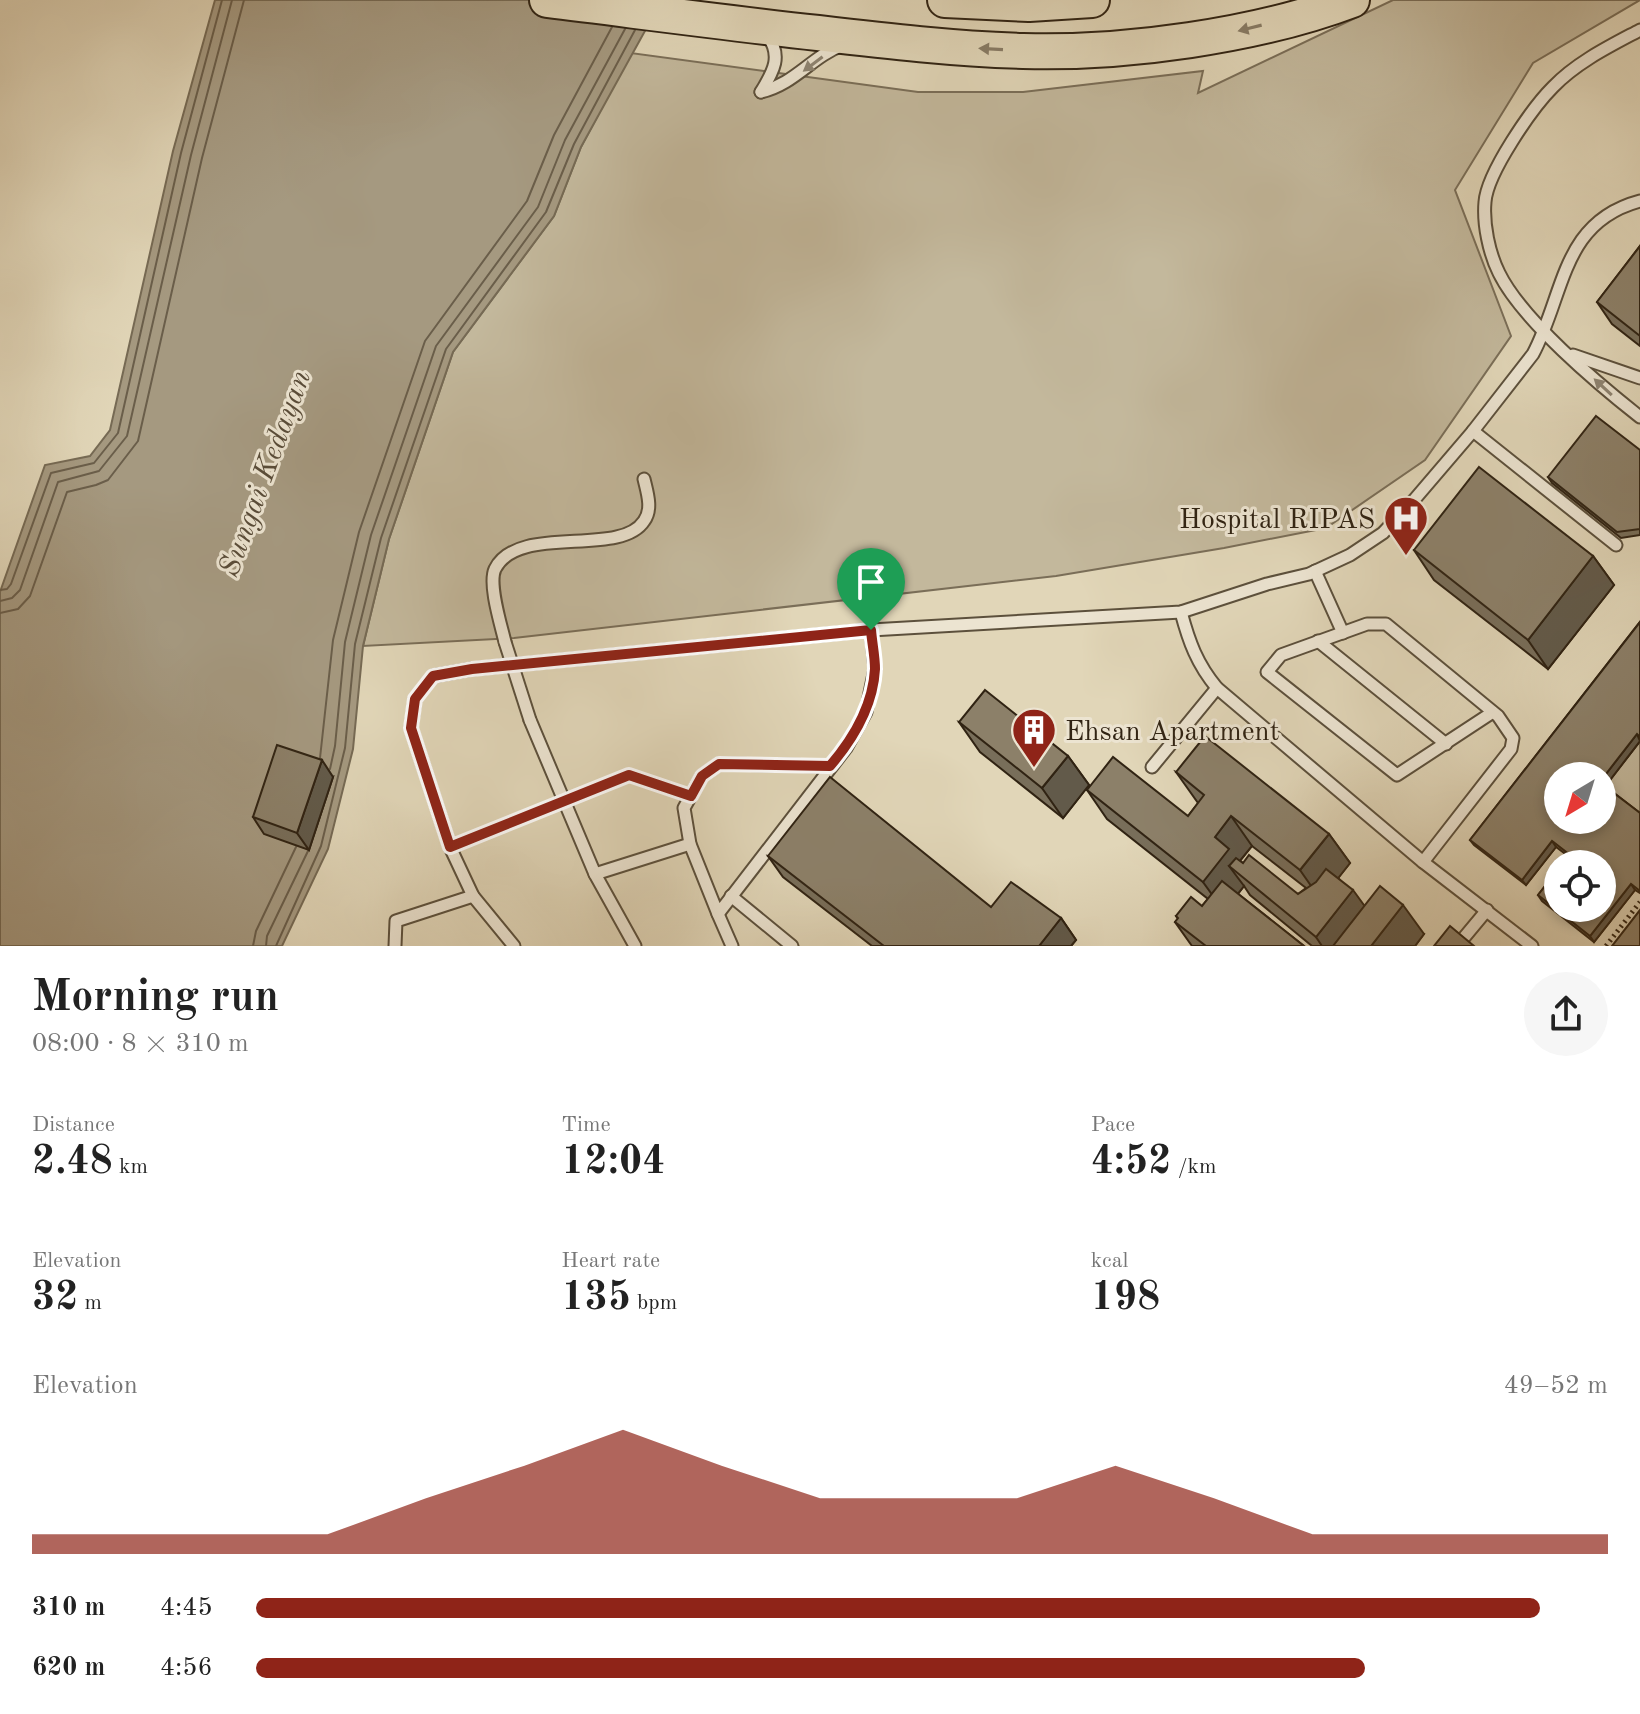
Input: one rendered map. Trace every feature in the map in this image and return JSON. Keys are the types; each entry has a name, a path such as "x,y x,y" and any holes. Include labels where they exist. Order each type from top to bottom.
{"main road":[{"path":"547,0 761,27 1025,51 1111,48 1225,34 1325,10 1352,0"},
{"path":"945,0 1029,4 1092,0"}],"lane":[{"path":"761,27 777,53 775,68 761,92 791,81 835,48 865,38"},
{"path":"1640,30 1601,50 1554,86 1519,128 1485,199 1487,236 1498,272 1518,304 1610,393 1640,417"},
{"path":"514,946 473,896 450,847 411,728 415,699 433,676 488,667 871,630 1181,612 1315,571 1350,555 1383,533 1473,431 1533,354 1545,331 1563,271 1591,228 1613,209 1640,201"},
{"path":"1569,354 1640,378"},
{"path":"1473,431 1616,545"},
{"path":"635,946 595,874 530,720 505,642 494,589 494,569 509,553 522,548 625,536 644,522 649,506 644,479"},
{"path":"1315,571 1343,633"},
{"path":"1181,612 1199,665 1217,688 1423,862 1532,946"},
{"path":"1423,862 1511,749 1513,738 1493,712 1386,624 1367,624 1281,655 1267,672 1397,775 1493,712"},
{"path":"718,914 846,748 866,712 875,669 871,630"},
{"path":"1318,641 1446,744"},
{"path":"1152,767 1217,688"},
{"path":"732,946 690,844 684,808 702,776 719,764 830,766"},
{"path":"595,874 690,844"},
{"path":"395,946 396,921 473,896"},
{"path":"731,896 792,946"},
{"path":"1457,946 1487,910"}],"path":[{"path":"450,847 629,775 691,796"},
{"path":"1606,946 1640,902"}],"shaded area":[{"path":"1393,0 1640,0 1533,63 1455,190 1511,336 1425,460 1326,528 1056,576 514,638 363,646 389,539 453,352 554,216 581,147 631,53 918,92 1023,92 1203,71 1198,93"},
{"path":"1640,741 1640,816 1616,797 1616,772"}],"water":[{"name":"Sungai Kedayan","path":"215,0 662,0 581,147 554,216 453,352 389,539 363,646 353,749 328,849 282,946 0,946 0,592 45,465 90,456 110,430 173,151"}],"building":[{"path":"1640,246 1640,336 1597,302"},
{"path":"1596,416 1640,450 1640,529 1617,532 1548,477"},
{"path":"1479,467 1593,556 1528,640 1414,550"},
{"path":"1640,622 1640,737 1637,734 1615,762 1544,762 1544,834 1616,834 1616,795 1640,813 1640,891 1631,884 1616,903 1616,850 1564,850 1552,841 1522,880 1470,840"},
{"path":"985,690 1068,756 1042,788 959,722"},
{"path":"1205,736 1329,834 1300,870 1231,816 1215,837 1229,849 1203,882 1087,790 1113,757 1188,816 1204,795 1176,772"},
{"path":"277,745 322,760 297,833 253,817"},
{"path":"830,777 991,907 1011,882 1061,918 1039,946 884,946 768,856"},
{"path":"1249,855 1298,894 1316,882 1326,869 1353,890 1316,937 1229,866 1236,858 1243,863"},
{"path":"1222,881 1304,946 1206,946 1175,922 1191,897 1202,906"},
{"path":"1380,886 1403,905 1371,946 1333,946"},
{"path":"1640,910 1640,946 1612,946"},
{"path":"1572,922 1601,922 1590,936"},
{"path":"1450,926 1474,946 1434,946"}],"place":[{"name":"Hospital RIPAS","path":"1406,557"},
{"name":"Ehsan Apartment","path":"1034,769"}],"route":[{"path":"871,630 875,669 866,712 846,748 830,766 719,764 702,776 691,796 629,775 450,847 411,728 415,699 433,676 472,669 871,630"}]}
